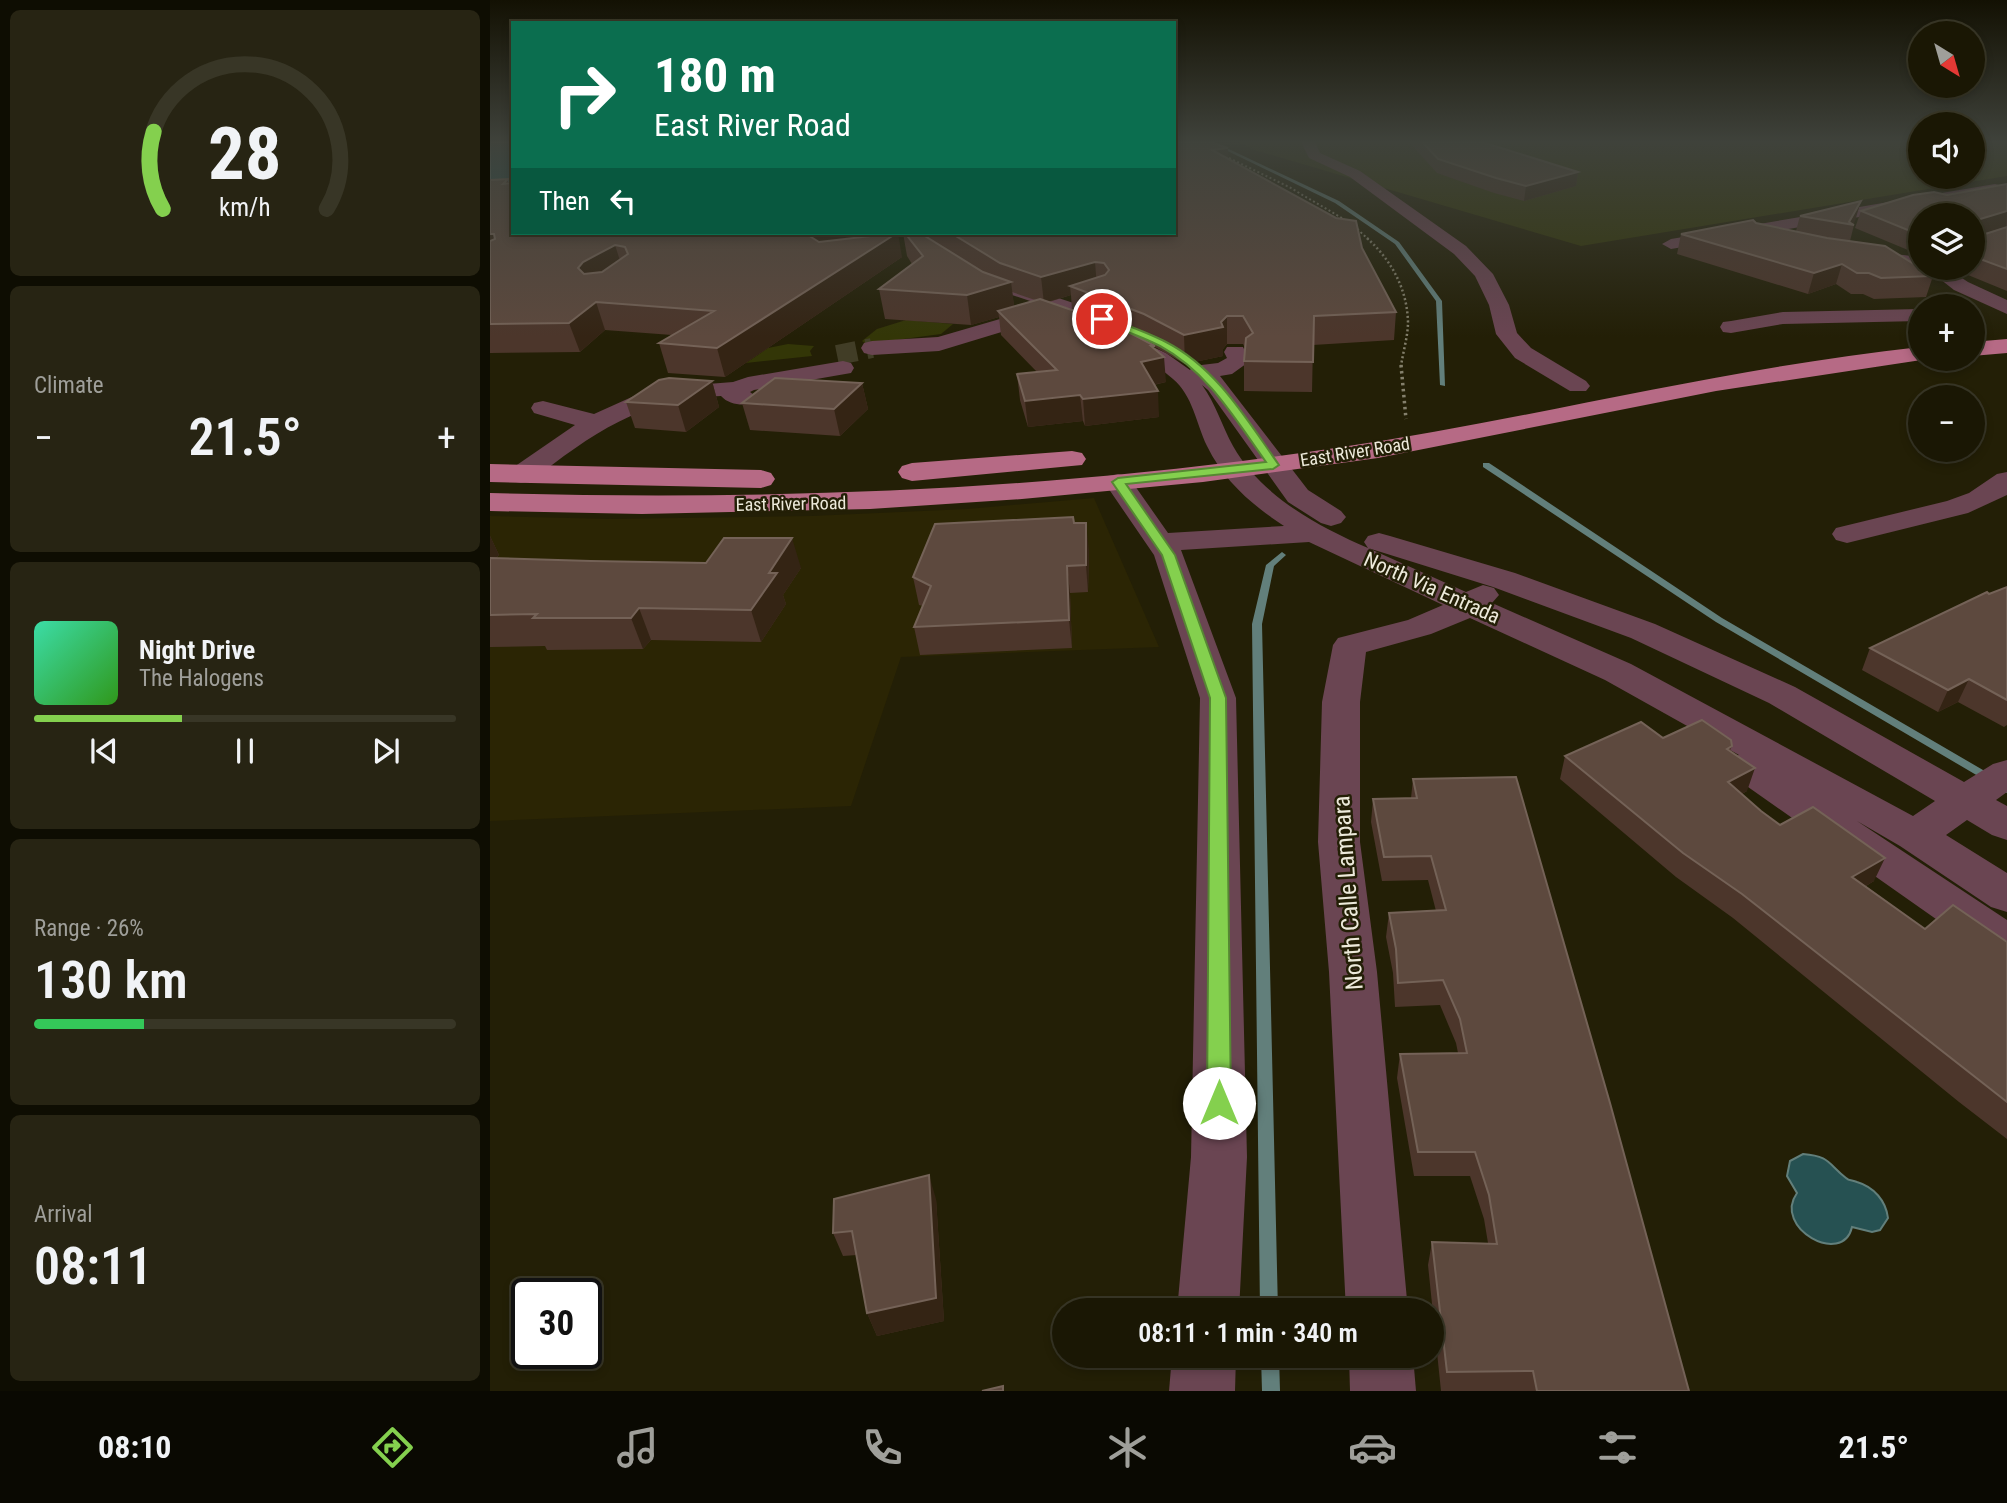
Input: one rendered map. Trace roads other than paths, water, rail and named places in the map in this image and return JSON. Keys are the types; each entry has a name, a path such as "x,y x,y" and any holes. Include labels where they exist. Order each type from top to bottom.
{"main road":[{"path":"1985,329 2007,328"},
{"name":"East River Road","path":"1406,419 1795,348 1908,335"},
{"path":"1985,348 2007,346"},
{"name":"East River Road","path":"490,473 663,479 849,477 1228,458 1270,448 1404,445 1800,369 1908,356"},
{"name":"East River Road","path":"490,502 601,507 872,502 1120,464 1228,458"}],"street":[{"path":"1400,207 1460,250 1483,274 1499,304 1507,334 1517,347 1578,386"},
{"path":"1671,244 1891,207"},
{"path":"1743,232 1782,243"},
{"path":"1847,253 1908,261"},
{"path":"1953,280 2007,309"},
{"name":"North Via Entrada","path":"993,285 1018,292 1126,342 1158,358 1183,375 1203,403 1228,458 1263,500 1333,544 1487,593 1643,631 1782,695 2007,825"},
{"path":"873,348 939,344 1098,296"},
{"path":"1985,311 2007,309"},
{"name":"North Via Entrada","path":"1053,310 1155,340 1202,372 1270,448 1298,496 1360,534 1405,551 1487,593 1618,672 1915,835 2007,895"},
{"path":"1731,327 1783,318 1908,315"},
{"path":"1202,372 1224,369 1239,361 1236,352"},
{"path":"521,475 594,422 637,402 704,389 739,393 840,362"},
{"path":"543,408 594,422"},
{"path":"1120,464 1168,555 1218,698 1219,1157 1209,1298"},
{"path":"1847,534 1972,503 2000,490 2007,480"},
{"path":"1160,542 1315,533"},
{"name":"North Calle Lampara","path":"1376,1298 1353,972 1339,842 1341,702 1350,645 1421,628 1487,593"},
{"path":"1732,735 1723,751 2007,944"},
{"path":"1915,835 2007,773"},
{"path":"1202,1391 1204,1368"},
{"path":"1382,1368 1384,1391"}],"water":[{"path":"1803,1154 1824,1159 1847,1179 1874,1191 1882,1200 1888,1218 1880,1230 1872,1232 1852,1227 1846,1238 1836,1243 1824,1243 1801,1230 1794,1219 1792,1206 1797,1193 1787,1176 1790,1161"}],"waterway":[{"path":"1344,207 1397,243 1439,301 1443,385"},
{"path":"1486,465 1719,620 2007,789"},
{"path":"1269,1298 1257,624 1270,565 1282,555"},
{"path":"1270,1368 1271,1391"}],"tunnel":[{"path":"837,355 872,348"}]}
